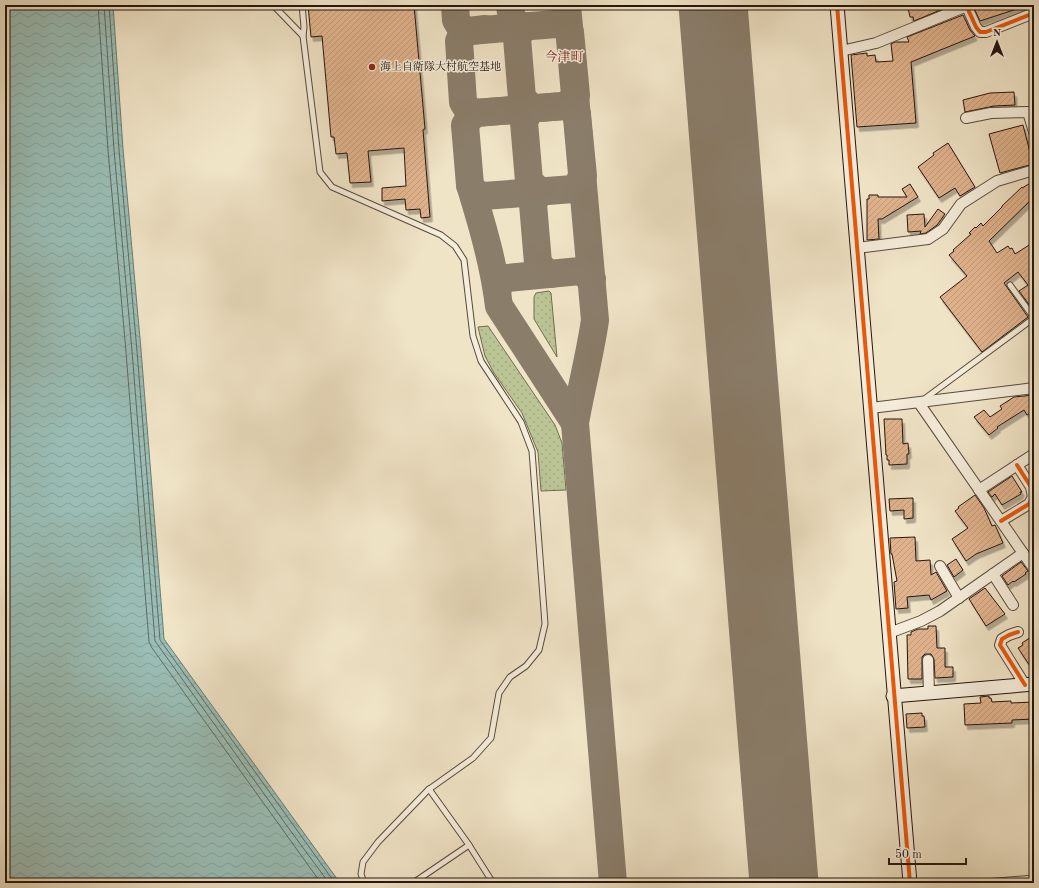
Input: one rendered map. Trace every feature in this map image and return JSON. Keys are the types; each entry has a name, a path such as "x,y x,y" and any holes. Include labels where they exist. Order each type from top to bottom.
{"street":[{"path":"838,5 856,248 871,408 910,883"},
{"path":"841,52 876,43 967,6 976,27 980,32 986,32 1034,13"},
{"path":"966,118 991,113 1028,112 1034,132"},
{"path":"856,248 928,239 943,229 960,204 997,181 1034,170"},
{"path":"871,408 1034,388"},
{"path":"919,403 1034,569"},
{"path":"979,490 1034,454"},
{"path":"1001,521 1029,504 1033,497 1031,486 1017,465"},
{"path":"889,633 921,621 940,611 1023,553"},
{"path":"940,566 959,598"},
{"path":"993,574 1013,605"},
{"path":"1018,632 1009,634 1002,639 1000,645 1030,684"},
{"path":"928,660 930,692"},
{"path":"894,696 1030,684"}],"lane":[{"path":"273,5 303,36"},
{"path":"302,5 304,27 303,36 320,172 332,187 441,236 455,246 464,260 473,336 481,361 521,422 532,451 545,624 539,650 526,666 510,677 499,693 490,738 473,758 429,788 378,842 363,862 361,874 364,883"},
{"path":"919,403 1034,318 1010,285"},
{"path":"429,788 493,883"},
{"path":"413,883 468,845"},
{"path":"973,883 1034,878"}],"green space":[{"path":"549,291 551,293 557,357 534,319 534,297 536,293"},
{"path":"488,326 555,425 562,443 566,490 541,491 538,452 522,413 494,373 485,356 478,327"}],"water":[{"path":"5,5 113,5 123,149 164,639 340,883 5,883"}],"building":[{"name":"海上自衛隊大村航空基地","path":"308,5 414,5 425,129 423,130 430,217 421,218 420,209 406,210 405,199 382,201 382,188 406,186 404,148 368,151 371,182 350,183 347,153 336,154 334,137 331,137 322,36 311,37"},
{"path":"909,5 952,5 914,21 913,17 910,17 908,8 910,8"},
{"path":"982,5 1023,5 1023,7 980,21 974,8"},
{"path":"963,15 970,30 975,36 911,62 916,123 857,127 851,55 867,53 867,56 875,55 876,62 893,61 891,44 895,42 909,42 907,37"},
{"path":"1014,92 1015,105 994,106 965,112 963,100 990,93"},
{"path":"1023,125 1033,164 1000,173 989,134"},
{"path":"948,143 975,187 960,196 955,188 939,198 918,167 934,155 933,153"},
{"path":"1034,181 1034,197 989,241 997,253 1008,246 1010,249 1012,248 1015,254 1034,242 1034,311 1019,291 1028,285 1018,272 1004,283 1028,317 982,352 940,297 967,276 949,255 971,234 969,233 975,227 976,228 981,223 983,226 1022,187"},
{"path":"910,184 918,197 882,219 878,219 879,239 867,240 867,199 869,199 869,195 878,195 878,197 907,197 902,189"},
{"path":"938,209 945,214 937,225 926,233 920,234 921,231 908,232 907,215 924,214 925,227"},
{"path":"1034,395 1034,411 1027,415 1024,410 997,427 998,428 989,435 974,417 984,410 990,417 1002,409 1000,406 1014,397"},
{"path":"884,419 902,419 903,444 908,443 909,454 907,454 907,464 889,465 889,460 887,460 886,455"},
{"path":"1012,476 1022,492 1002,505 995,494 992,497 988,492"},
{"path":"975,495 984,508 992,526 995,525 1003,543 976,554 966,561 952,539 968,528 955,511 959,508 958,507"},
{"path":"913,498 913,518 904,519 904,510 890,511 889,499"},
{"path":"915,537 916,561 930,560 931,575 936,572 947,591 931,600 929,595 907,597 908,608 896,609 894,582 897,581 891,554 890,538"},
{"path":"956,559 963,570 954,577 947,565"},
{"path":"1021,562 1028,571 1025,573 1026,574 1008,585 1002,576"},
{"path":"985,588 1005,614 986,626 969,599"},
{"path":"928,626 936,626 937,648 945,648 945,667 953,667 953,677 935,678 934,659 931,654 925,654 922,657 922,679 908,679 907,635 911,635 911,632 918,629 928,629"},
{"path":"1034,635 1034,672 1018,648 1023,645 1022,643"},
{"path":"989,696 992,702 1034,702 1034,719 1012,720 1012,723 965,725 964,704 981,703 980,697"},
{"path":"922,713 922,716 924,716 925,727 907,728 906,714"}],"taxiway":[{"path":"455,5 456,20 461,28 470,31 485,29"},
{"path":"510,5 513,19 520,25 524,26 517,38 522,98 529,105 535,108 528,113 524,122 529,181 536,188 543,191"},
{"path":"567,5 595,320 575,423 613,883"},
{"path":"556,24 563,25 570,32 576,95 570,102 564,106 475,113 468,110 463,102 459,41 462,36 470,31 556,24"},
{"path":"564,106 570,108 577,114 583,176 573,189 484,196 475,193 470,185 465,125 475,113 564,106"},
{"path":"470,185 491,260 499,306 575,423"},
{"path":"543,191 537,195 533,204 538,263 545,271 551,274"},
{"path":"497,291 500,283 507,278 580,271 592,279"}],"runway":[{"path":"713,5 784,883"}],"cycle path":[{"path":"837,5 910,883"},
{"path":"966,5 976,27 980,32 986,32 1034,13"},
{"path":"1001,521 1029,504 1033,497 1031,487 1017,465"},
{"path":"1018,632 1002,639 1000,645 1025,685"}],"place":[{"name":"海上自衛隊大村航空基地","path":"372,67"}],"district":[{"name":"今津町","path":"564,57"}]}
